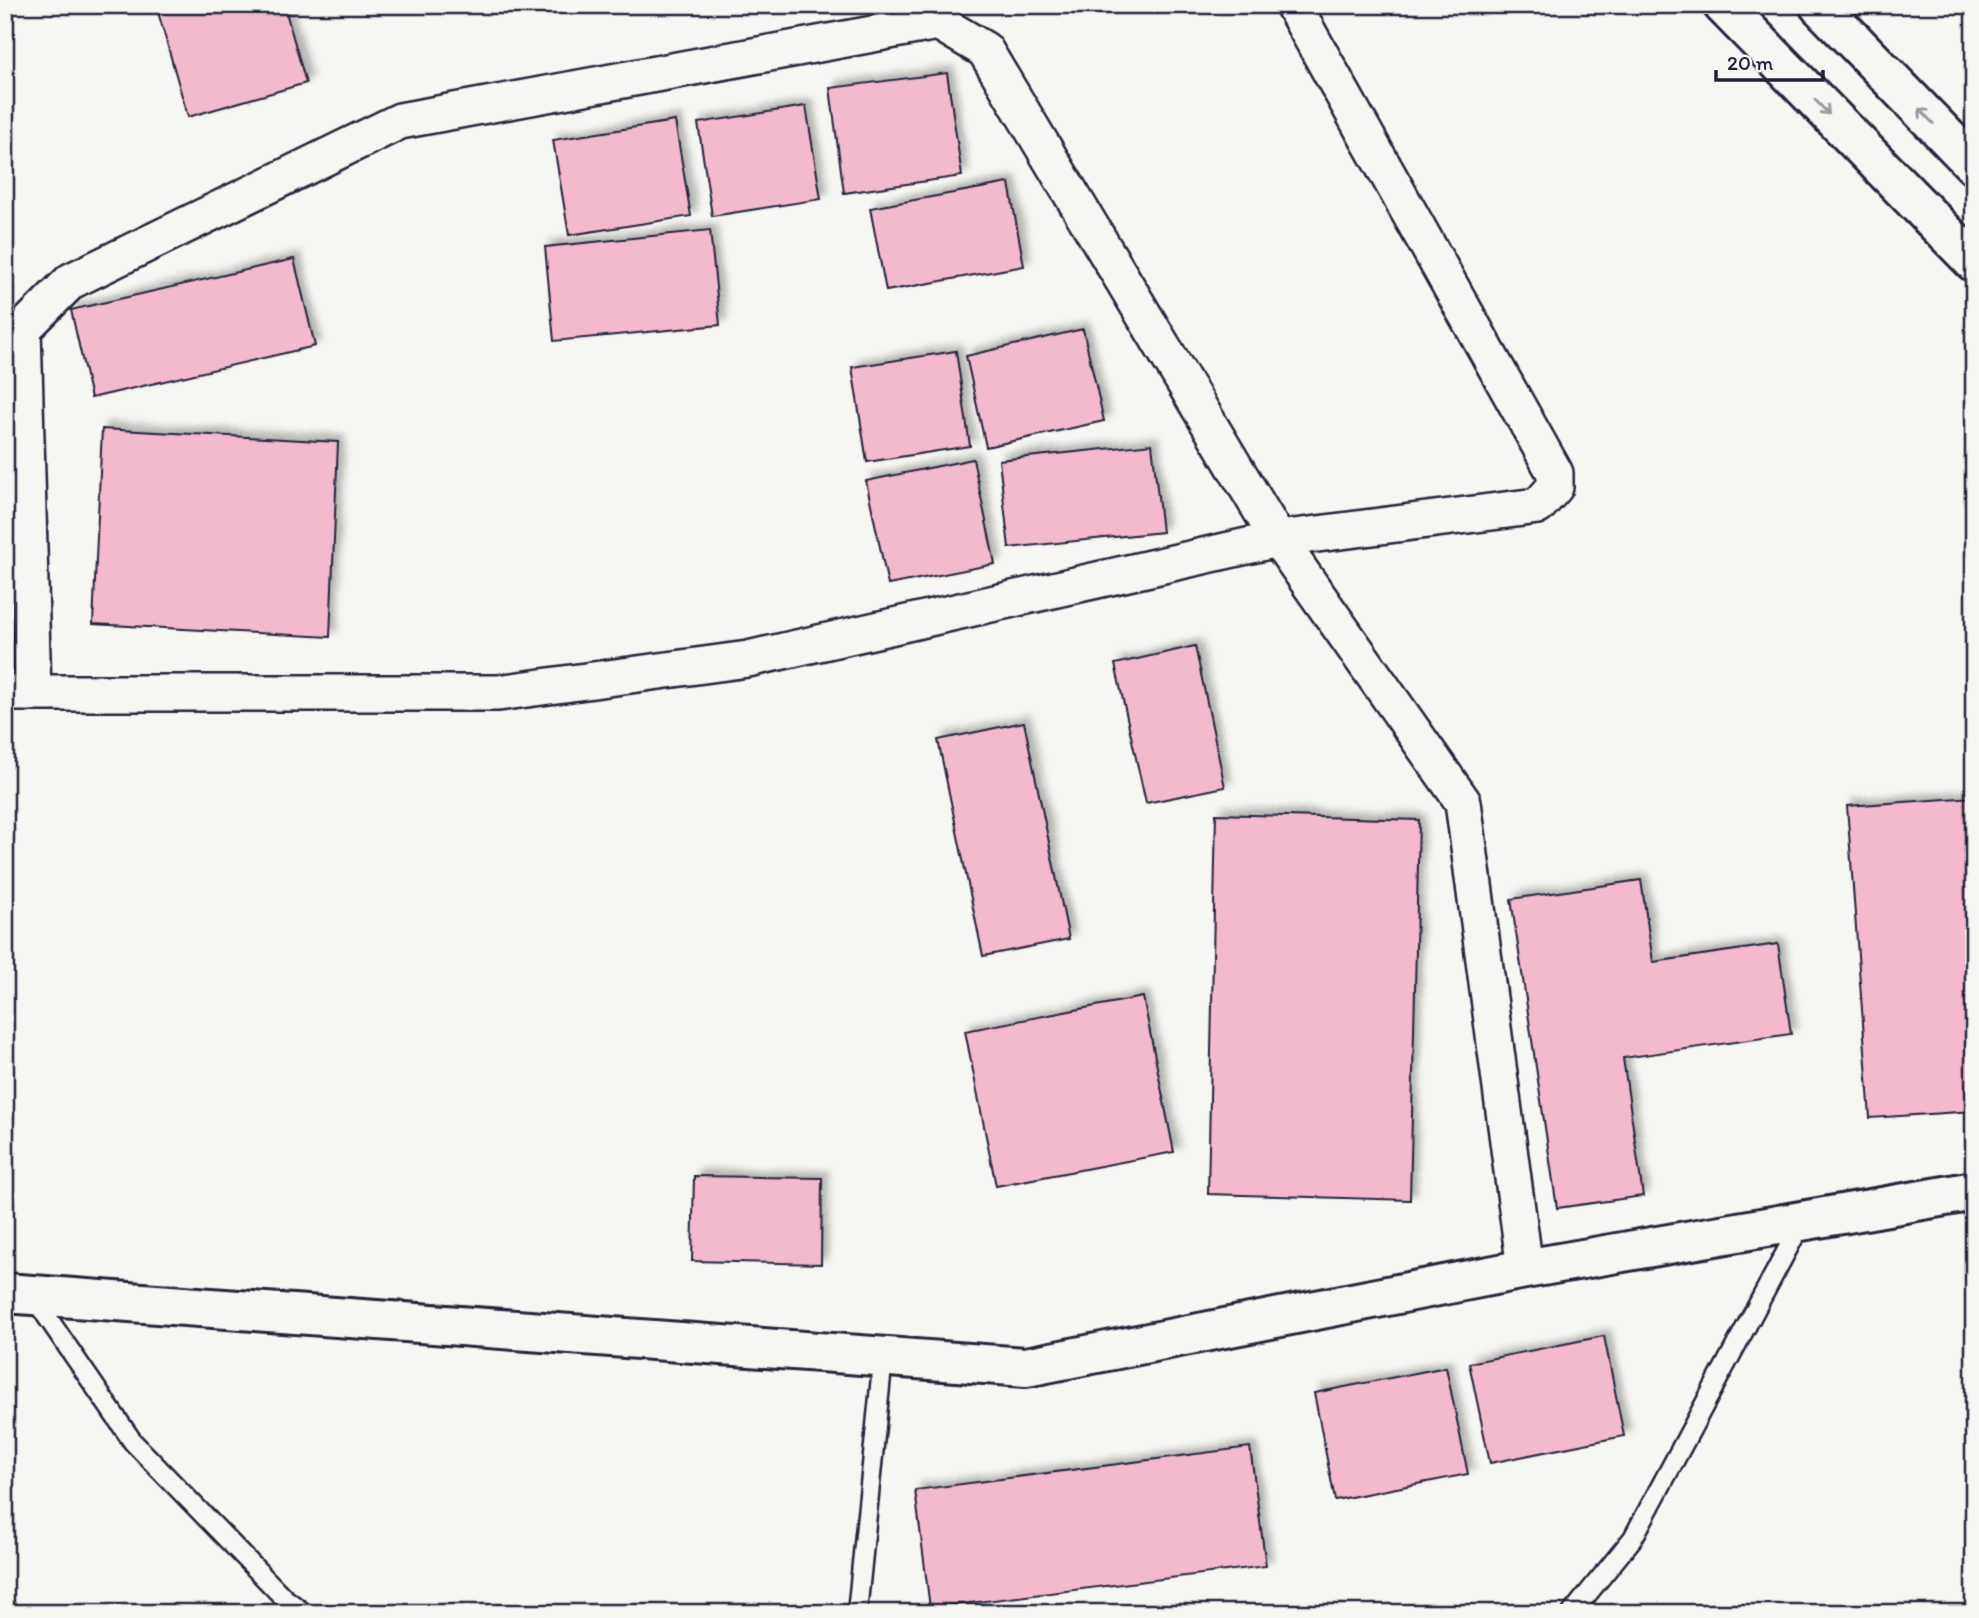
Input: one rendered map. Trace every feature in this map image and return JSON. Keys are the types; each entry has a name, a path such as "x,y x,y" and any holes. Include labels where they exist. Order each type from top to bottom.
{"street":[{"path":"1293,5 1555,473 1555,487 1538,506 1278,539 748,659 498,693 19,693 23,329 71,281 400,121 938,22 985,50 1278,539 1463,802 1525,1269"},
{"path":"1723,5 1974,262"},
{"path":"1819,5 1974,165"},
{"path":"18,1294 1026,1367 1525,1269 1974,1191"}],"lane":[{"path":"1572,1613 1633,1538 1802,1221"},
{"path":"18,1294 133,1443 285,1598 304,1613"},
{"path":"857,1613 883,1357"}],"building":[{"path":"156,5 284,5 306,83 188,117"},
{"path":"947,73 962,176 844,193 830,88"},
{"path":"806,106 821,199 712,216 698,123"},
{"path":"675,121 691,216 569,235 553,140"},
{"path":"1009,183 1024,266 886,291 870,208"},
{"path":"710,230 720,325 554,341 545,247"},
{"path":"294,259 315,346 91,398 71,310"},
{"path":"1083,329 1104,421 986,447 966,356"},
{"path":"956,351 970,446 867,462 852,367"},
{"path":"102,429 338,442 330,637 93,624"},
{"path":"1152,444 1162,532 1009,548 999,460"},
{"path":"973,459 995,564 888,585 866,481"},
{"path":"1195,646 1225,787 1146,803 1115,664"},
{"path":"1024,722 1069,939 983,956 938,740"},
{"path":"1974,797 1974,1111 1870,1118 1847,806"},
{"path":"1216,814 1419,820 1410,1200 1208,1194"},
{"path":"1641,880 1653,962 1778,944 1791,1034 1623,1058 1643,1196 1557,1208 1511,899"},
{"path":"1143,997 1174,1152 996,1186 965,1031"},
{"path":"694,1176 822,1178 821,1264 692,1261"},
{"path":"1604,1336 1624,1436 1490,1463 1469,1363"},
{"path":"1446,1367 1468,1474 1335,1500 1314,1393"},
{"path":"1250,1447 1266,1566 930,1608 915,1490"}]}
